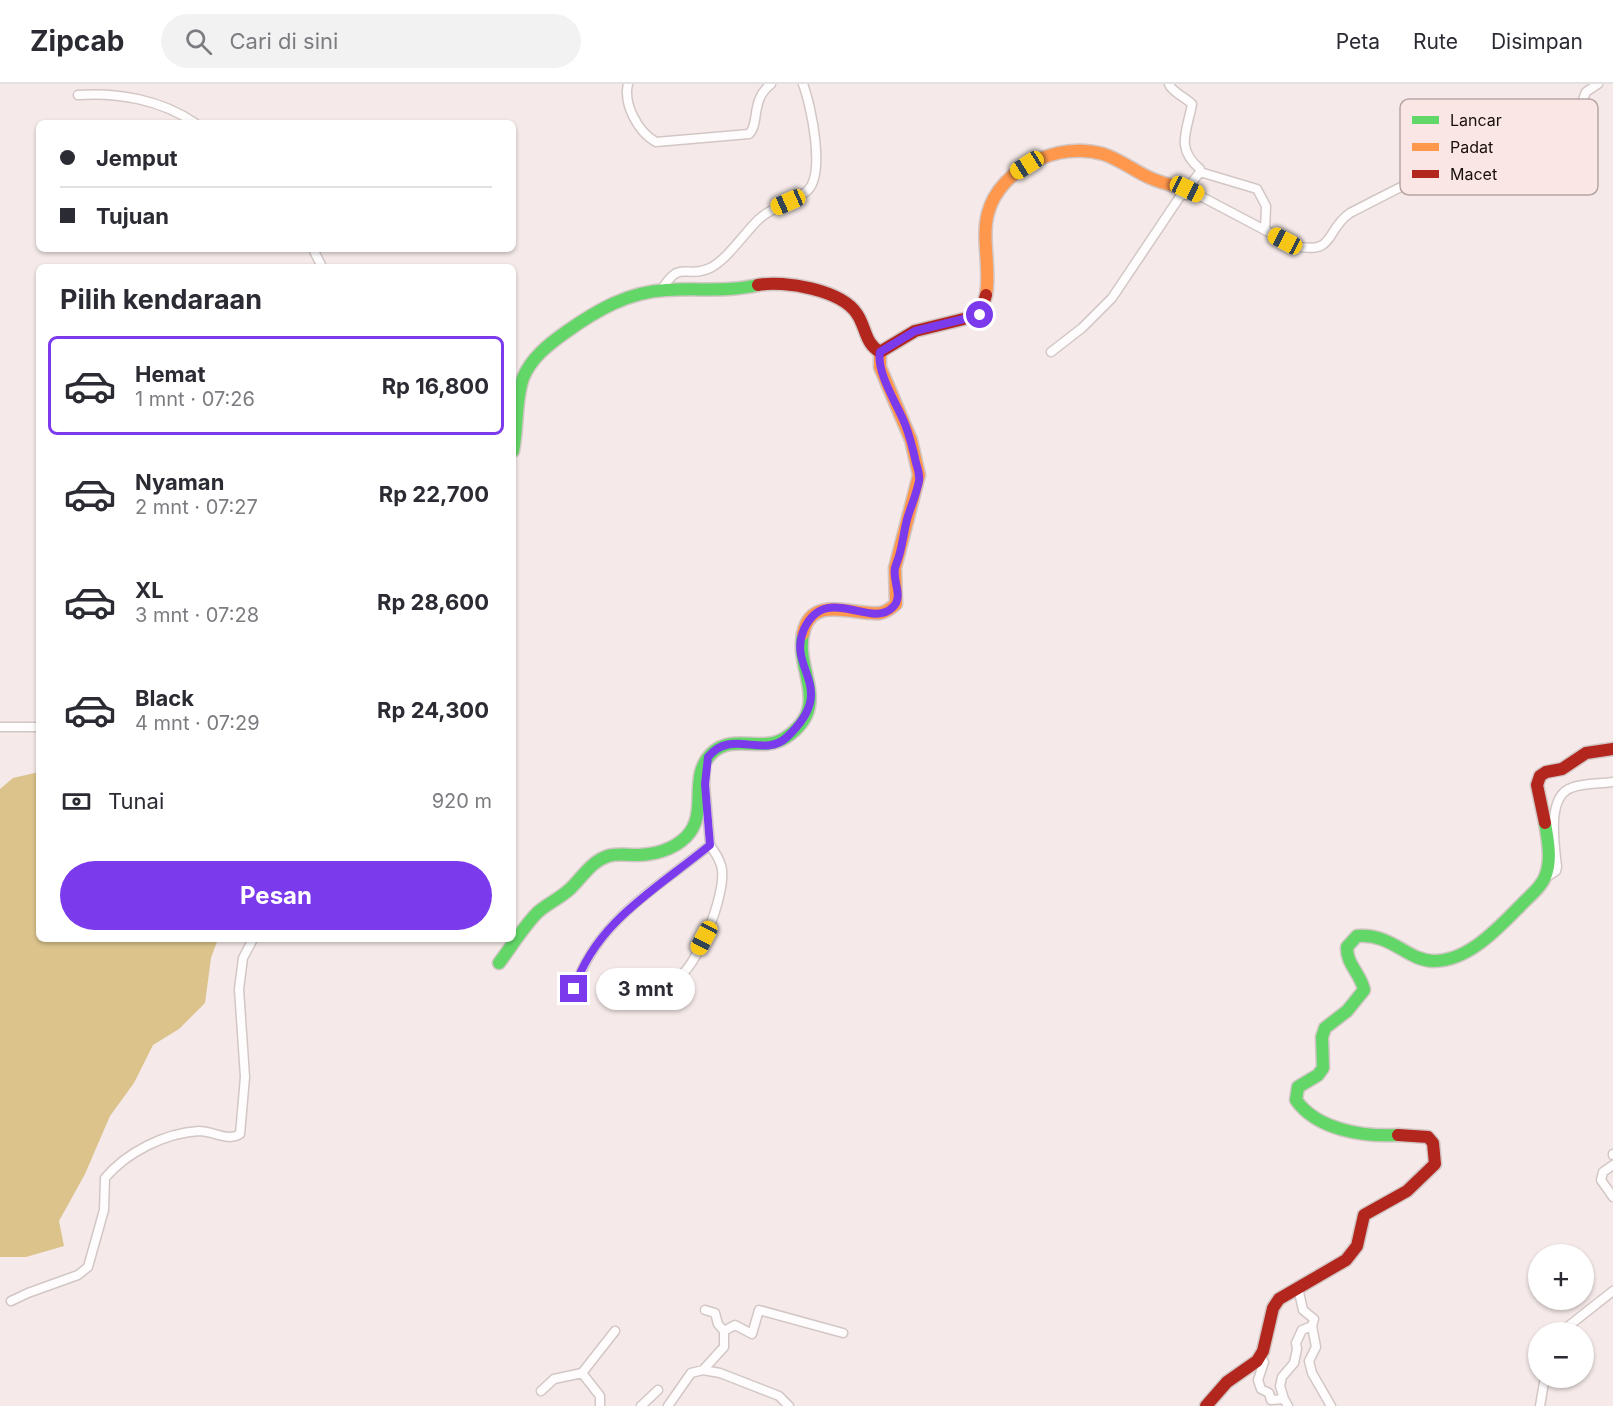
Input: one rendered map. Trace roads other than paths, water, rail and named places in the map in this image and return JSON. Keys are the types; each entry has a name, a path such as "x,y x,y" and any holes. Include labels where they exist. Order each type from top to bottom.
{"street":[{"path":"628,84 629,108 656,142 749,134 754,127 754,116 760,96 771,84"},
{"path":"660,292 675,273 713,267 762,216 810,188 816,177 816,162 811,118 803,84"},
{"path":"1169,84 1172,90 1192,104 1183,141 1186,153 1200,172 1257,189 1266,206 1265,230"},
{"path":"1583,99 1586,92 1598,84"},
{"path":"78,95 108,93 146,100 189,120"},
{"path":"880,352 915,331 980,315 987,300 988,289 985,240 987,213 1004,182 1027,165 1054,155 1084,150 1097,152 1153,179 1187,189 1295,246 1311,250 1321,247 1333,236 1342,219 1350,213 1400,189"},
{"path":"1187,189 1200,172"},
{"path":"1051,352 1082,328 1112,298 1181,195 1193,194 1211,201"},
{"path":"516,415 522,382 527,369 537,357 590,316 619,301 640,294 739,289 775,282 792,285 847,303 858,315 871,347 880,352"},
{"path":"516,940 536,913 565,893 592,864 613,855 656,853 671,847 688,835 696,819 698,773 708,757 724,745 778,743 784,740 801,722 810,707 812,697 801,641 805,628 814,615 824,609 838,607 883,613 890,610 897,602 895,568 919,475 911,440 880,367 880,352"},
{"path":"0,727 36,727"},
{"path":"1547,877 1548,845 1537,784 1540,776 1573,763 1586,753 1613,749"},
{"path":"676,980 688,971 715,914 722,874 720,861 710,845 705,784 708,757"},
{"path":"1206,1406 1227,1382 1249,1369 1260,1356 1273,1308 1279,1299 1346,1260 1357,1246 1364,1215 1414,1186 1434,1167 1436,1157 1433,1143 1428,1137 1419,1135 1375,1136 1352,1131 1312,1116 1296,1101 1295,1094 1298,1087 1318,1076 1323,1069 1322,1034 1324,1028 1347,1011 1364,990 1364,982 1348,958 1347,947 1357,936 1382,937 1422,959 1448,959 1476,946 1556,871 1554,814 1563,793 1571,788 1613,782"},
{"path":"572,999 583,965 617,919 634,903 710,845"},
{"path":"11,1301 78,1275 88,1267 104,1210 105,1178 126,1160 154,1142 168,1137 199,1131 231,1137 240,1134 245,1077 239,989 243,958 251,942"},
{"path":"499,963 515,942"},
{"path":"1613,1165 1603,1172 1601,1180 1613,1197"},
{"path":"1298,1288 1303,1310 1314,1319 1312,1326 1317,1342 1309,1361 1312,1373 1331,1406"},
{"path":"1574,1322 1613,1291"},
{"path":"703,1370 724,1347 724,1331 718,1324 714,1313 705,1310"},
{"path":"724,1331 735,1325 752,1334 759,1310 843,1333"},
{"path":"1260,1356 1264,1362 1258,1380 1261,1389 1269,1393 1271,1400 1286,1402 1281,1386 1282,1377 1294,1363 1296,1343 1302,1330 1312,1326"},
{"path":"541,1391 554,1379 582,1373 615,1331"},
{"path":"668,1406 691,1373 703,1370 720,1373 779,1396 789,1406"},
{"path":"582,1373 595,1393 600,1396 600,1406"},
{"path":"1540,1406 1543,1388"},
{"path":"641,1406 658,1390"}]}
